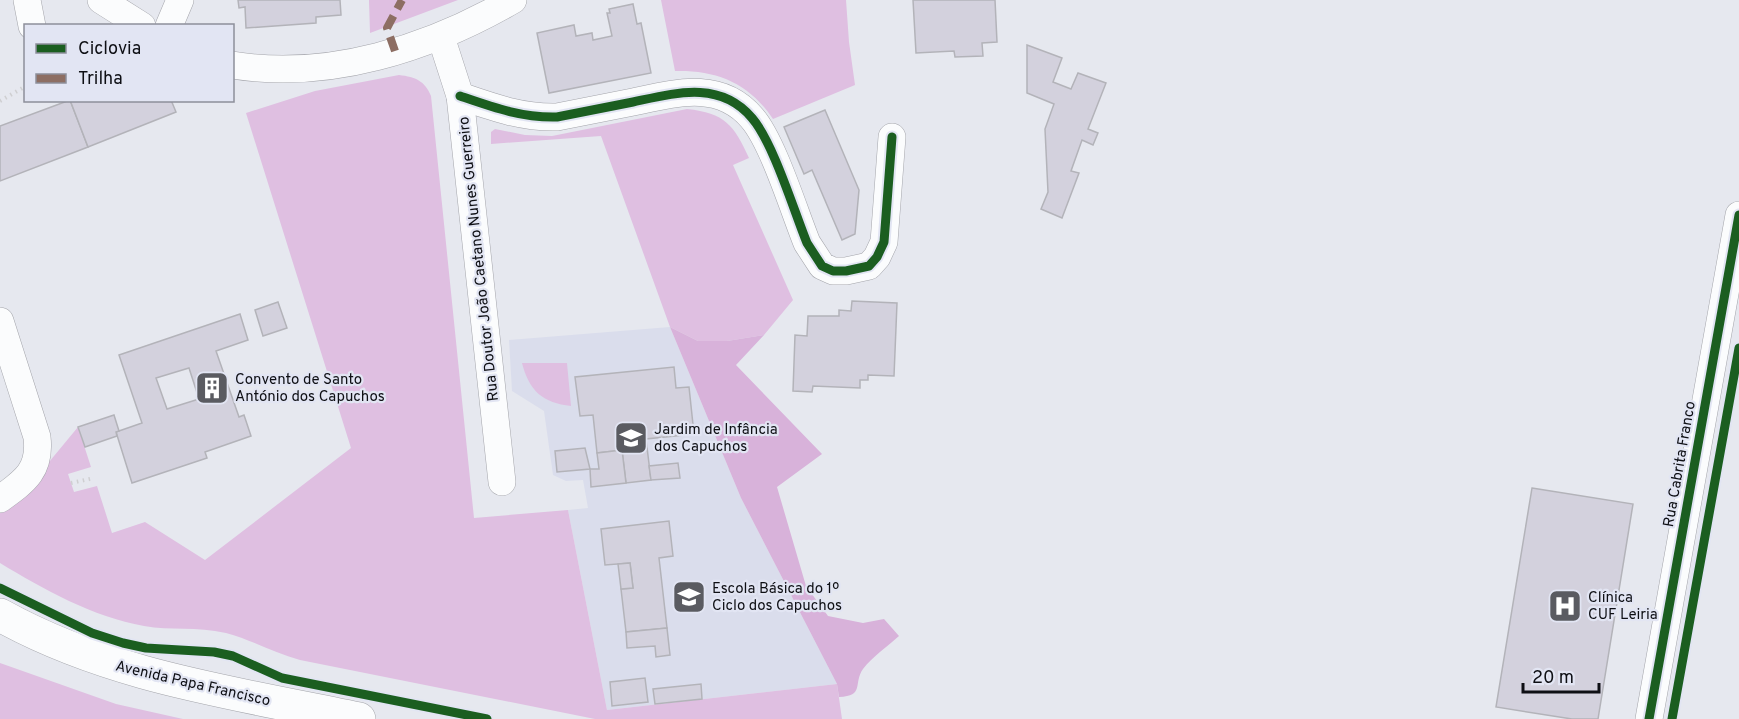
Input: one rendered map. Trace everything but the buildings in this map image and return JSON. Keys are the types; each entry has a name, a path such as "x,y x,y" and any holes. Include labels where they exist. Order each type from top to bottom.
{"main road":[{"name":"Avenida Papa Francisco","path":"0,615 72,649 133,671 359,719"}],"street":[{"path":"27,0 33,24"},
{"path":"101,0 139,24"},
{"path":"170,24 180,0"},
{"path":"234,65 282,70 334,65 441,38 513,0"},
{"name":"Rua Doutor João Caetano Nunes Guerreiro","path":"441,38 460,96 502,482"},
{"path":"460,96 506,112 542,117 557,117 684,91 714,94 731,100 753,119 763,136 807,243 815,258 832,271 859,270 877,257 884,242 892,137"},
{"name":"Rua Cabrita Franco","path":"1649,719 1739,215"},
{"path":"0,321 37,437 39,455 34,468 22,483 0,499"}],"path":[{"path":"0,101 24,87"},
{"path":"71,483 94,478"}],"shaded area":[{"path":"369,0 458,0 370,33"},
{"path":"661,0 846,0 855,85 773,119 753,96 731,81 705,73 675,71"},
{"path":"399,75 419,81 431,96 474,518 568,510 607,710 837,684 842,719 595,719 300,660 226,633 144,626 125,622 69,601 0,563 0,513 11,508 78,427 91,467 68,474 74,492 97,486 112,533 145,522 205,560 351,448 246,113 315,91"},
{"path":"687,109 711,114 727,123 733,129 749,158 733,165 793,300 764,335 727,341 698,341 670,327 601,136 491,144 491,132 495,129 525,135 552,136"},
{"path":"670,327 741,498 837,684 607,710 568,510 588,508 583,480 566,481 553,475 544,411 512,391 509,340"},
{"path":"670,327 698,341 727,341 764,335 736,365 822,454 777,487 806,586 828,616 863,623 884,619 899,636 863,669 857,688 852,694 839,697 837,684 741,498"},
{"path":"522,363 567,363 571,406 553,402 539,394 529,381"},
{"path":"0,663 116,704 183,719 0,719"}],"marked path":[{"path":"395,51 387,28 402,0"}],"cycle path":[{"path":"460,96 519,114 544,117 557,117 681,93 696,92 726,98 739,106 760,129 768,143 807,243 822,266 833,271 869,266 877,257 884,242 892,137"},
{"path":"1649,719 1739,215"},
{"path":"1672,719 1739,348"},
{"path":"0,588 92,633 123,643 146,648 214,652 233,656 282,678 487,719"}],"place":[{"name":"Convento de Santo António dos Capuchos","path":"212,388"},
{"name":"Jardim de Infância dos Capuchos","path":"631,438"},
{"name":"Escola Básica do 1º Ciclo dos Capuchos","path":"689,597"},
{"name":"Clínica CUF Leiria","path":"1565,606"}]}
